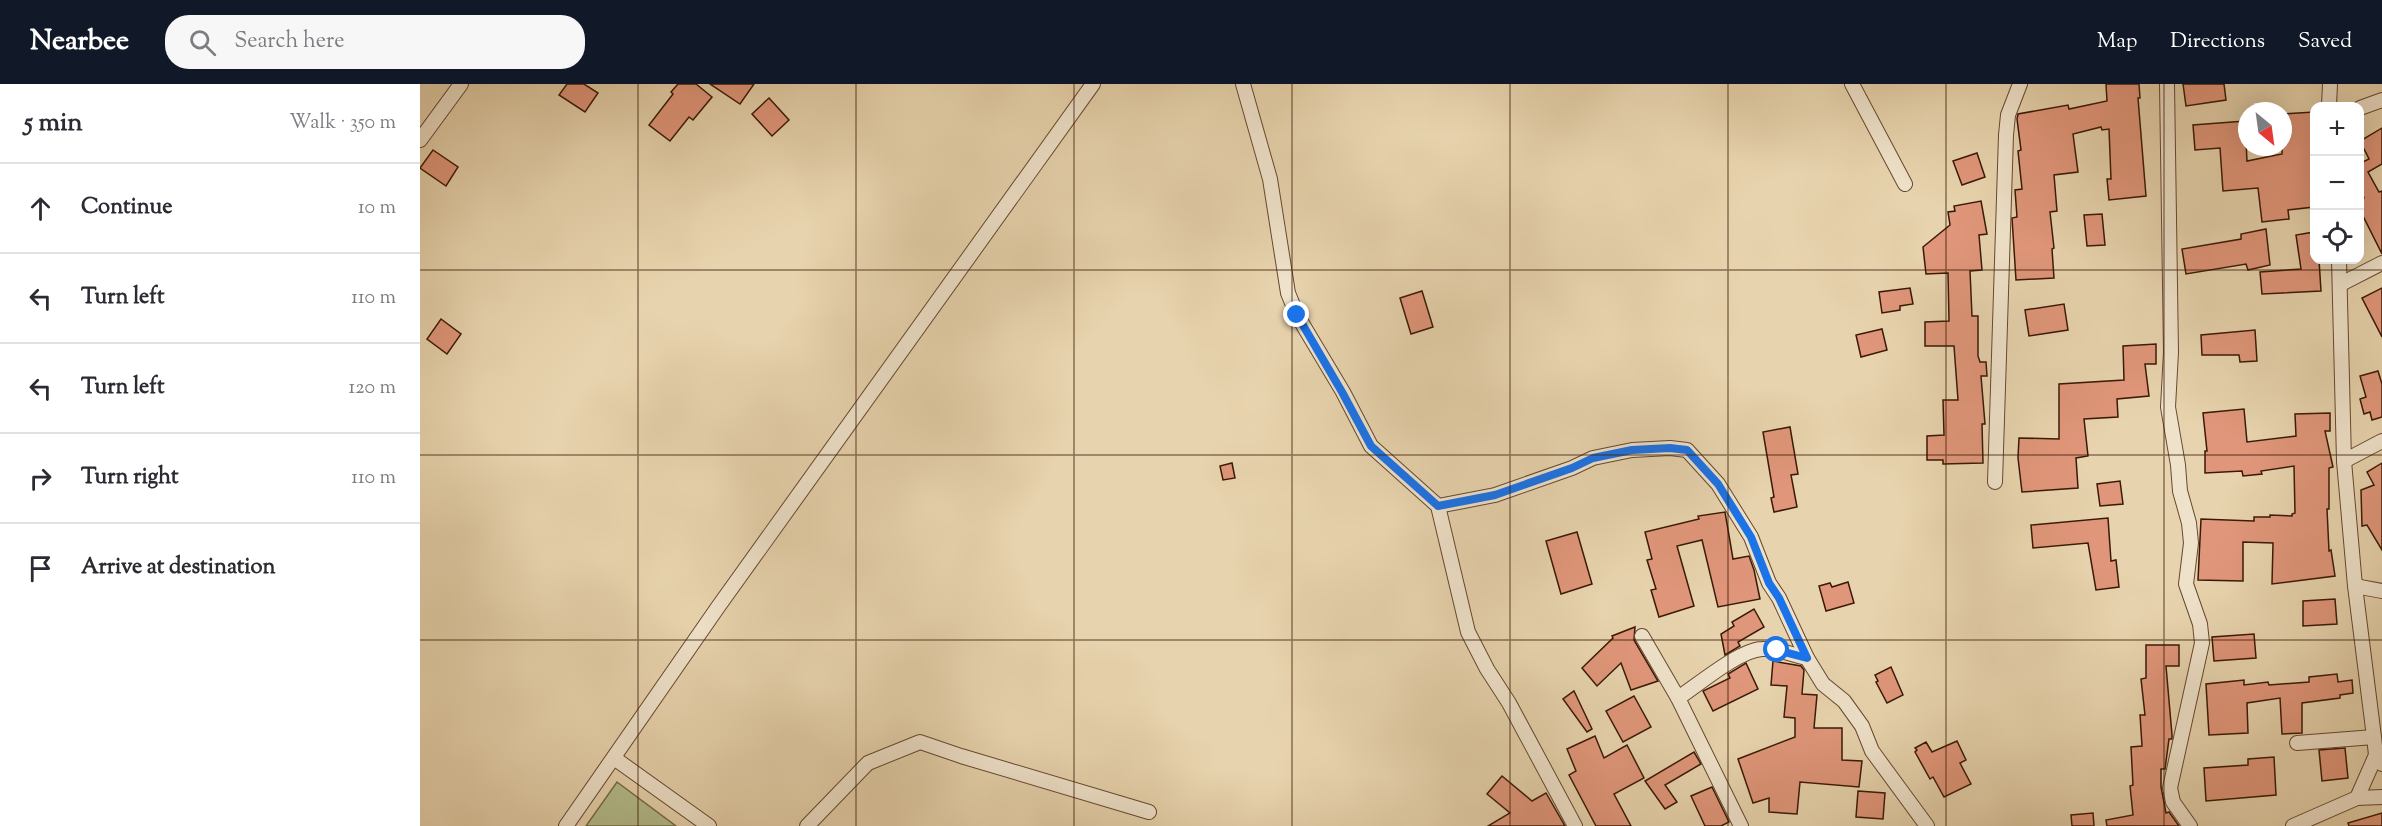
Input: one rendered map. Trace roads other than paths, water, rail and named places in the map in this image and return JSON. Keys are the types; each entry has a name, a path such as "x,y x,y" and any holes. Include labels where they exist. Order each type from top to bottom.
{"street":[{"path":"420,140 461,84"},
{"path":"566,826 718,607 1094,84"},
{"path":"1243,84 1270,179 1288,293 1297,315 1371,446 1438,506 1468,632 1575,826"},
{"path":"1852,84 1905,184"},
{"path":"1995,482 2006,135 2008,115 2019,84"},
{"path":"2167,84 2171,352 2168,407 2180,491 2189,524 2191,543 2186,584 2200,624 2202,643 2170,788 2173,802 2190,826"},
{"path":"2328,102 2330,84"},
{"path":"2364,107 2382,100"},
{"path":"2341,284 2382,263"},
{"path":"2339,264 2344,461 2355,586 2374,737 2379,760 2357,798"},
{"path":"2344,461 2382,441"},
{"path":"1438,506 1495,495 1572,468 1593,458 1632,450 1670,448 1687,450 1718,484 1751,537 1769,583 1779,598 1807,658 1823,684 1844,701 1862,726 1872,751 1927,826"},
{"path":"2355,586 2382,591"},
{"path":"1642,636 1678,699 1741,826"},
{"path":"1678,699 1745,652 1761,649 1777,650 1807,658"},
{"path":"2296,743 2374,737"},
{"path":"807,826 868,763 920,741 1149,812"},
{"path":"614,758 709,826"},
{"path":"2293,826 2357,798 2382,797"}]}
